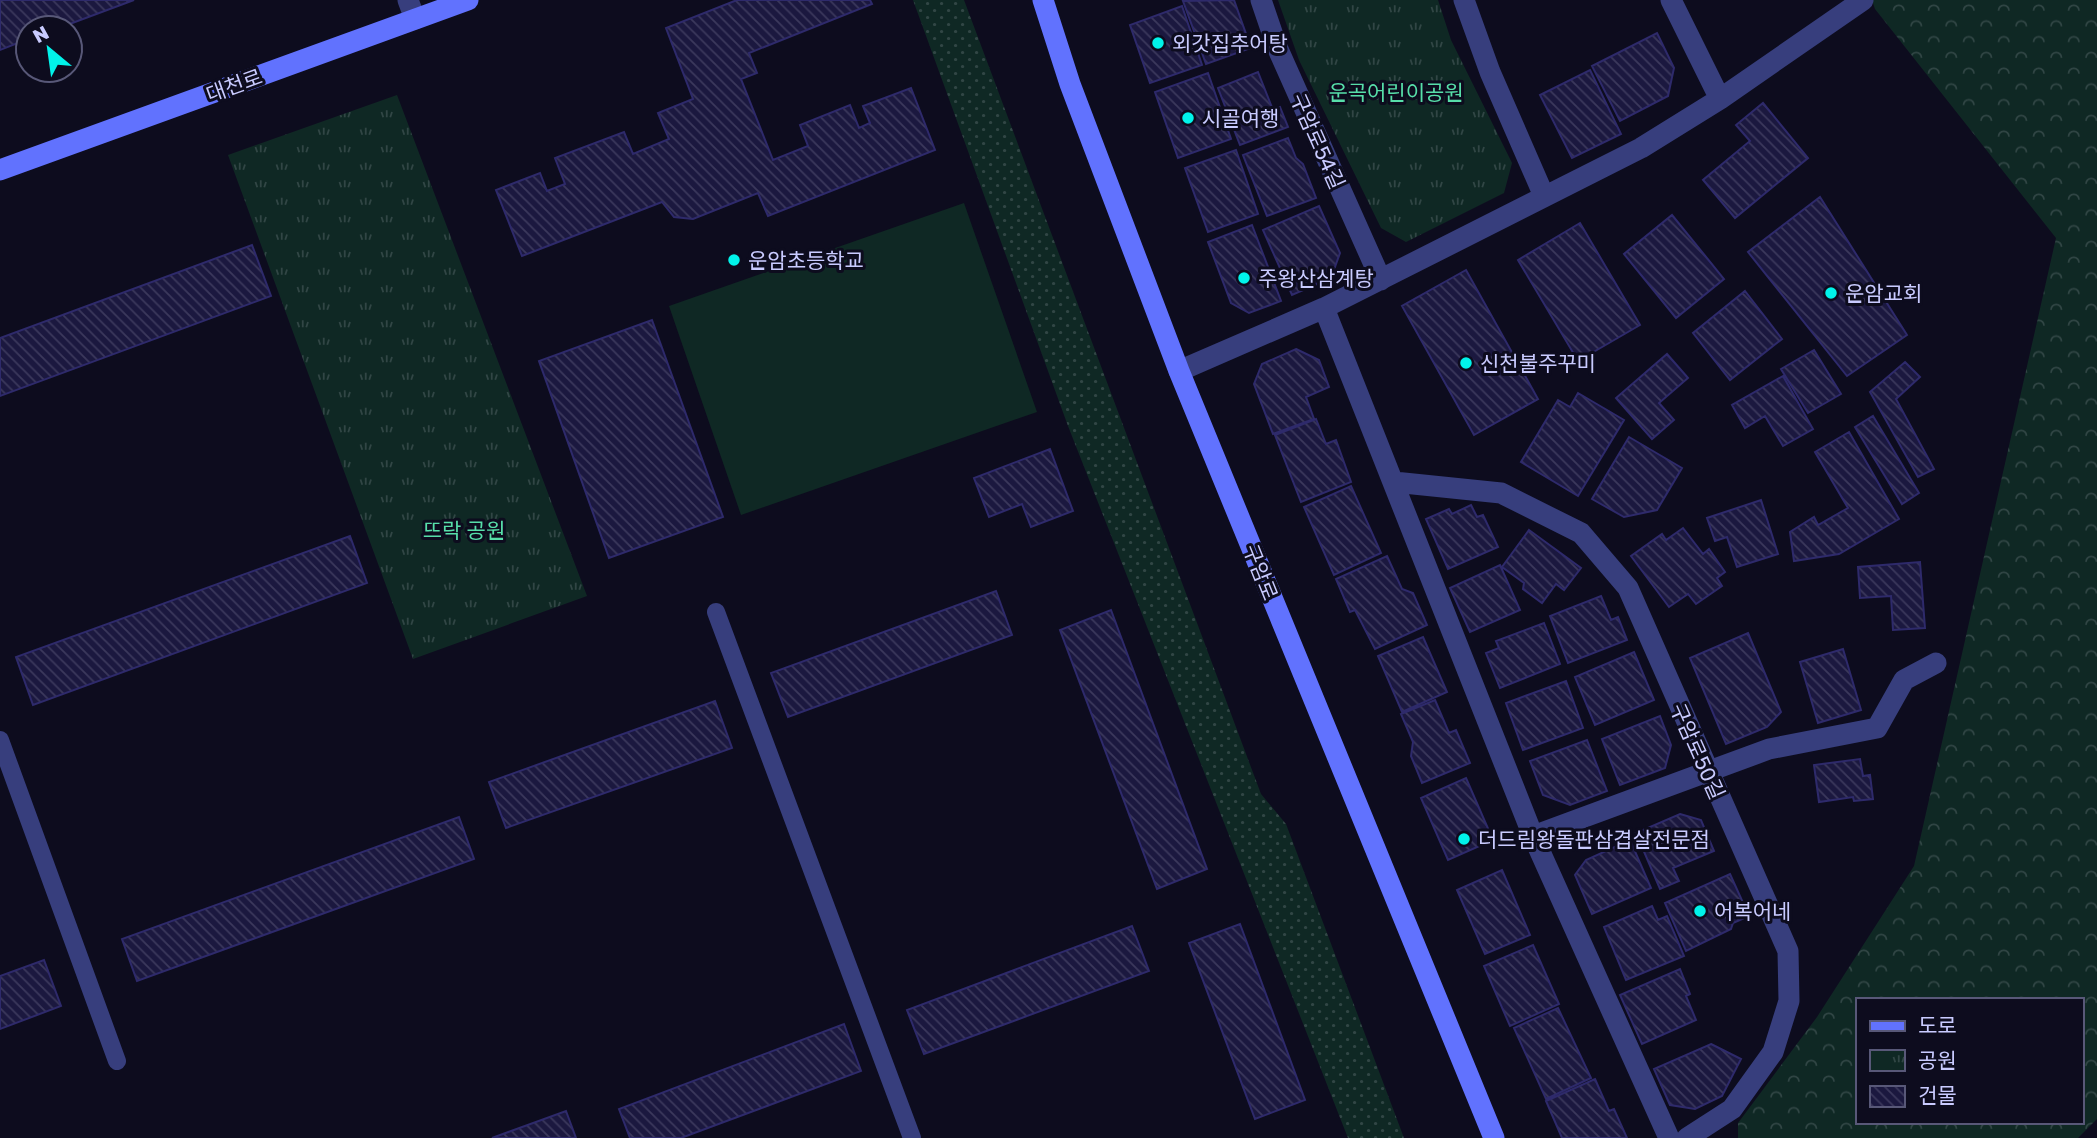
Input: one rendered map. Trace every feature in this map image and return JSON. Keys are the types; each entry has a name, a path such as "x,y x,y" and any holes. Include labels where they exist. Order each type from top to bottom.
{"main road":[{"name":"대천로","path":"0,170 412,10 468,0"},
{"name":"구암로","path":"1043,0 1070,84 1179,371 1494,1138"}],"street":[{"name":"구암로54길","path":"1261,0 1282,59 1381,280"},
{"path":"1464,0 1490,72 1544,195"},
{"path":"1671,0 1720,99"},
{"path":"1179,371 1324,308 1641,148 1720,99 1863,0"},
{"path":"1324,308 1533,836 1669,1138"},
{"name":"구암로50길","path":"1394,482 1501,493 1581,533 1628,588 1788,951 1789,1001 1773,1052 1732,1109 1687,1138"},
{"path":"1533,836 1708,774 1769,749 1877,728 1903,680 1936,663"}],"lane":[{"path":"716,612 912,1138"},
{"path":"0,740 117,1060"}],"green space":[{"path":"913,0 964,0 1261,794 1286,824 1404,1138 1348,1138 1068,426"},
{"name":"운곡어린이공원","path":"1278,0 1438,0 1451,40 1512,163 1504,193 1406,242 1381,228 1299,60"},
{"path":"1872,0 2097,0 2097,1119 2078,1138 1738,1138 1738,1123 1817,1017 1914,866 2056,238 1875,9"},
{"name":"뜨락 공원","path":"397,95 587,596 413,659 228,155"},
{"path":"964,203 1037,412 741,515 669,306"}],"building":[{"path":"0,0 134,0 84,19 84,14 14,14 14,44 0,50"},
{"path":"737,0 870,0 872,4 749,53 757,73 741,79 773,160 808,146 800,125 850,105 859,128 870,123 863,106 911,88 935,150 768,216 758,193 693,219 674,217 662,202 522,256 496,190 540,173 547,191 565,184 555,158 624,132 633,154 669,139 658,113 693,99 666,28"},
{"path":"1234,0 1251,48 1206,64 1183,1"},
{"path":"1182,6 1202,65 1150,83 1130,25"},
{"path":"1657,33 1674,68 1668,96 1620,121 1592,66"},
{"path":"1590,70 1621,134 1572,158 1540,95"},
{"path":"1258,72 1273,110 1280,107 1288,127 1240,145 1218,88"},
{"path":"1208,73 1231,139 1178,158 1155,92"},
{"path":"1763,103 1808,158 1735,218 1703,180 1750,141 1736,125"},
{"path":"1288,138 1296,158 1303,164 1316,198 1267,216 1243,155"},
{"path":"1236,150 1258,214 1208,232 1185,168"},
{"name":"운암교회","path":"1820,197 1907,335 1847,376 1748,252"},
{"path":"1319,206 1340,253 1331,278 1292,295 1263,230"},
{"path":"1672,215 1724,279 1676,318 1624,254"},
{"path":"1580,223 1640,325 1578,361 1518,260"},
{"path":"1252,225 1281,301 1249,313 1231,303 1208,242"},
{"path":"252,245 271,296 0,396 0,338"},
{"path":"1466,270 1538,399 1474,435 1402,306"},
{"path":"1745,291 1782,339 1730,380 1693,333"},
{"path":"652,320 723,517 609,558 539,361"},
{"path":"1296,349 1319,360 1329,387 1306,397 1314,419 1273,434 1254,384 1262,364"},
{"path":"1814,350 1841,394 1808,413 1781,369"},
{"path":"1667,354 1688,378 1659,403 1674,420 1652,439 1616,398"},
{"path":"1905,362 1920,377 1896,399 1934,469 1918,477 1870,392"},
{"path":"1783,376 1813,429 1783,446 1765,416 1745,428 1732,405"},
{"path":"1578,393 1624,420 1578,496 1521,462 1558,400 1570,407"},
{"path":"1873,416 1919,493 1902,504 1855,427"},
{"path":"1316,419 1326,444 1336,440 1351,482 1301,502 1275,435"},
{"path":"1849,432 1899,519 1839,554 1794,561 1790,532 1814,517 1818,525 1848,508 1815,452"},
{"path":"1629,437 1682,468 1657,510 1624,517 1592,499"},
{"path":"1050,449 1073,511 1031,527 1022,504 989,517 974,478"},
{"path":"1351,486 1381,553 1334,575 1304,507"},
{"path":"1761,500 1778,554 1737,567 1727,537 1715,541 1707,518"},
{"path":"1471,505 1477,517 1483,515 1498,547 1448,569 1426,519 1449,509 1452,514"},
{"path":"1683,528 1703,554 1709,549 1725,572 1717,578 1722,586 1696,604 1688,594 1669,607 1631,556 1662,534 1666,540"},
{"path":"1529,530 1581,568 1564,590 1556,584 1542,603 1523,589 1524,583 1502,567"},
{"path":"350,536 367,583 33,705 16,657"},
{"path":"1387,556 1402,589 1413,593 1427,625 1375,649 1355,610 1350,612 1336,579"},
{"path":"1920,562 1925,628 1893,630 1891,596 1860,598 1858,567"},
{"path":"1500,565 1520,610 1470,632 1450,588"},
{"path":"996,591 1012,635 788,717 771,673"},
{"path":"1601,596 1611,620 1618,617 1627,640 1568,663 1550,616"},
{"path":"1111,610 1207,869 1157,889 1060,630"},
{"path":"1544,623 1560,664 1500,688 1486,653 1499,648 1496,641"},
{"path":"1748,633 1781,712 1767,727 1726,744 1690,658"},
{"path":"1423,637 1447,692 1402,712 1378,656"},
{"path":"1843,649 1861,710 1818,723 1800,662"},
{"path":"1634,652 1654,700 1595,725 1575,677"},
{"path":"1566,681 1583,728 1523,750 1506,703"},
{"path":"1435,700 1449,733 1456,730 1470,763 1422,783 1411,756 1413,742 1401,714"},
{"path":"715,701 732,748 506,828 489,782"},
{"path":"1660,716 1671,745 1665,768 1620,785 1602,739"},
{"path":"1587,740 1607,791 1570,805 1543,795 1530,761"},
{"path":"1860,759 1863,776 1870,775 1873,799 1854,801 1853,797 1819,802 1814,765"},
{"path":"1466,778 1493,840 1448,860 1421,798"},
{"path":"1680,814 1701,820 1714,851 1673,868 1679,881 1660,889 1636,833"},
{"path":"459,817 474,859 137,981 122,939"},
{"path":"1630,840 1651,888 1592,914 1575,875 1586,860"},
{"path":"1502,870 1530,935 1485,954 1457,890"},
{"path":"1730,874 1749,916 1733,923 1731,929 1686,951 1665,903"},
{"path":"1652,906 1658,920 1667,916 1684,956 1626,980 1604,927"},
{"path":"1240,924 1305,1100 1255,1119 1189,943"},
{"path":"1132,926 1149,971 924,1054 907,1010"},
{"path":"1533,945 1559,1004 1510,1026 1484,966"},
{"path":"44,960 61,1006 0,1029 0,976"},
{"path":"1680,969 1690,994 1686,996 1696,1020 1642,1044 1620,995"},
{"path":"1558,1008 1591,1078 1546,1099 1514,1028"},
{"path":"844,1024 861,1071 681,1138 630,1138 619,1109"},
{"path":"1711,1044 1741,1059 1722,1096 1695,1109 1670,1105 1654,1069"},
{"path":"1595,1079 1609,1111 1614,1109 1627,1138 1562,1138 1546,1101"},
{"path":"566,1111 576,1138 492,1138"}],"place":[{"name":"외갓집추어탕","path":"1158,43"},
{"name":"시골여행","path":"1188,118"},
{"name":"운암초등학교","path":"734,260"},
{"name":"주왕산삼계탕","path":"1244,278"},
{"name":"운암교회","path":"1831,293"},
{"name":"신천불주꾸미","path":"1466,363"},
{"name":"더드림왕돌판삼겹살전문점","path":"1464,839"},
{"name":"어복어네","path":"1700,911"}]}
